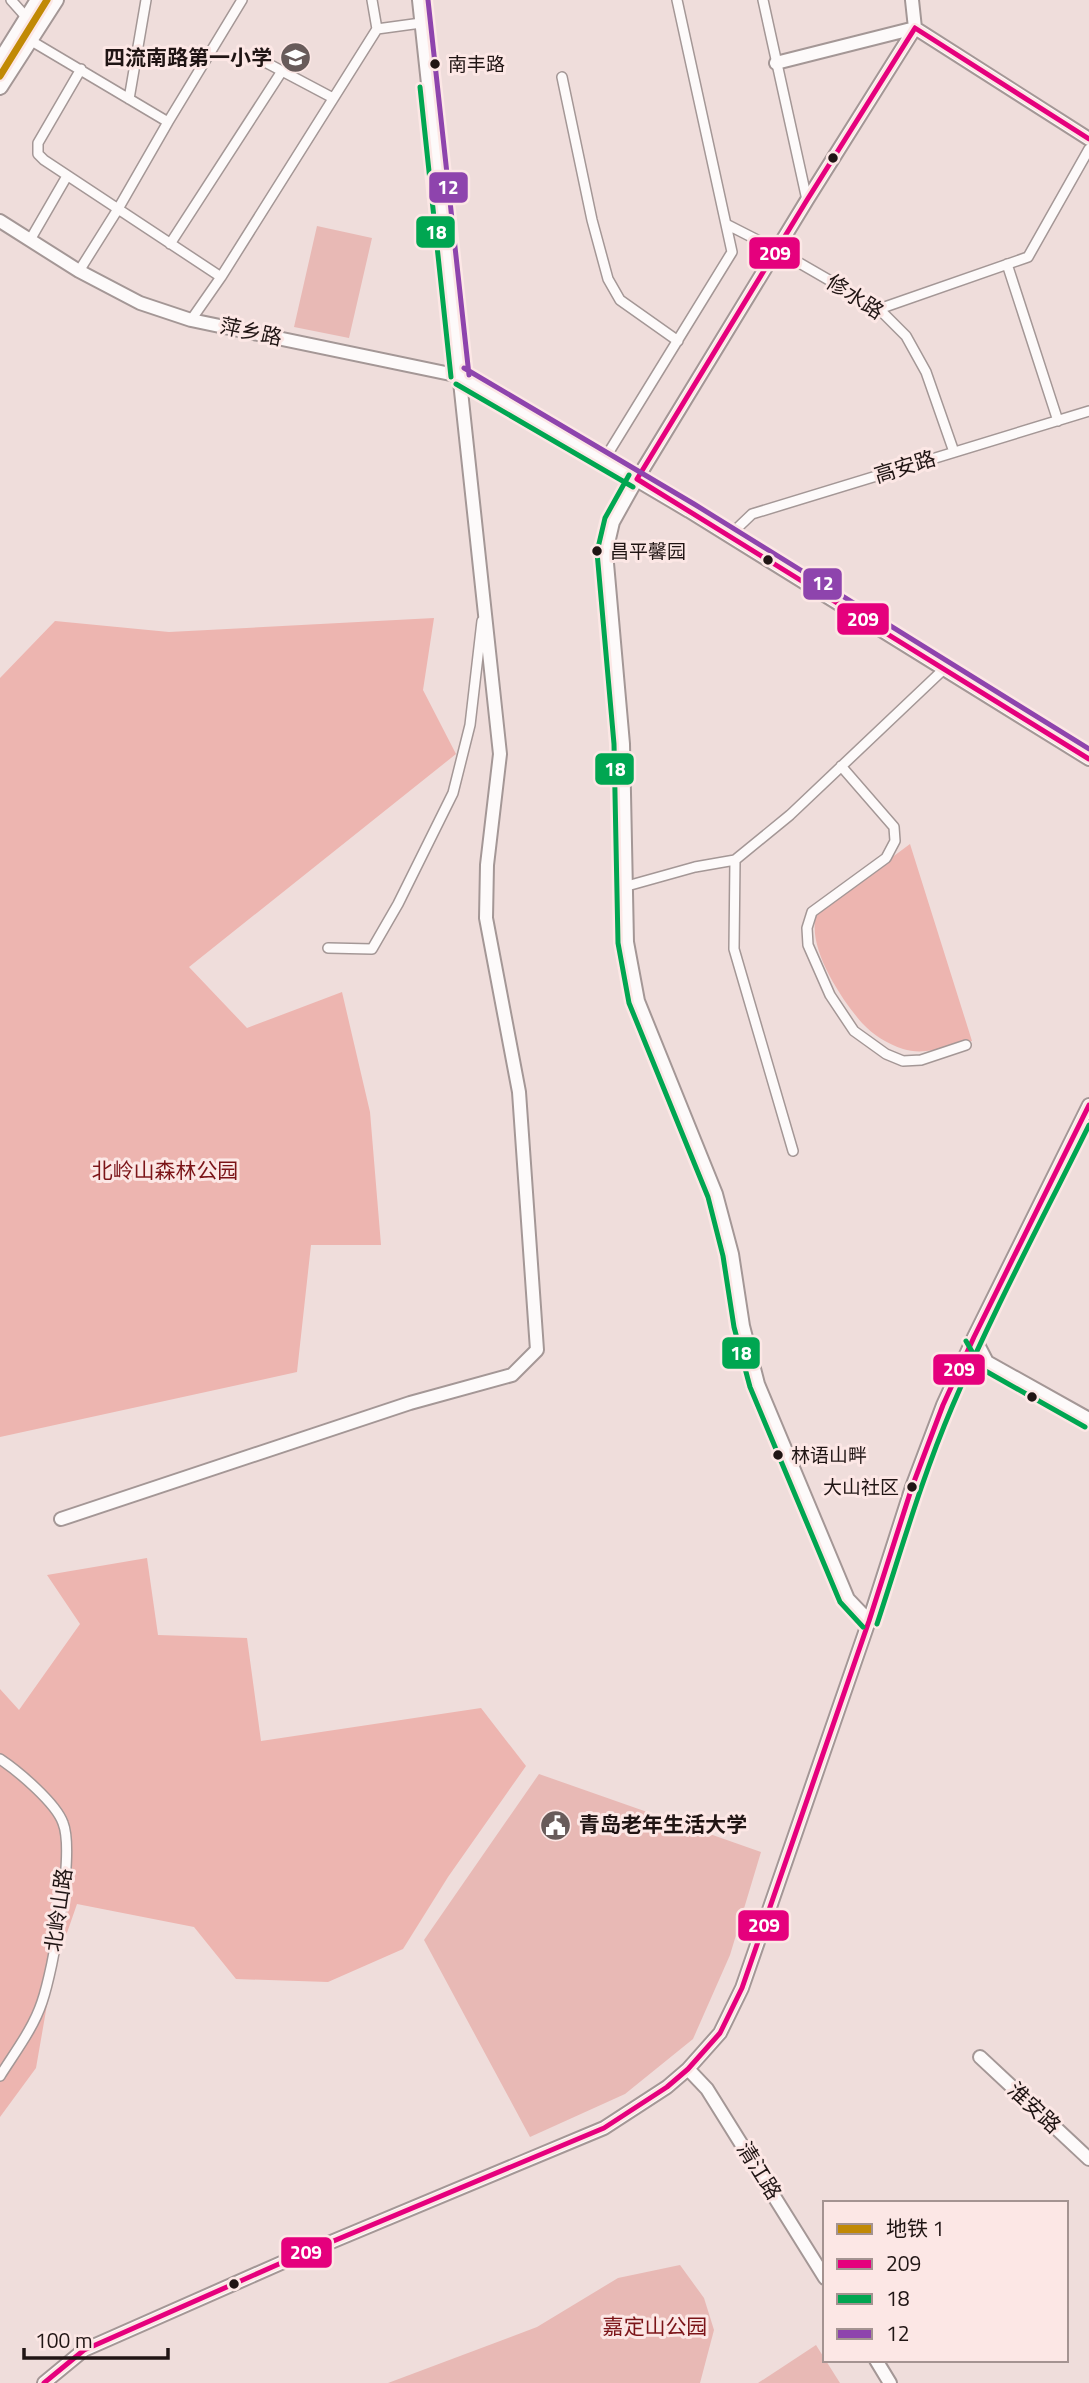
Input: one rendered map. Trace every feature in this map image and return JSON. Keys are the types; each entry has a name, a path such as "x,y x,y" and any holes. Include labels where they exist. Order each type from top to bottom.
{"main road":[{"path":"1,85 24,36 27,18 38,0"},
{"path":"0,61 56,0"}],"street":[{"path":"11,0 27,18"},
{"path":"129,99 146,0"},
{"path":"79,271 242,0"},
{"path":"191,320 221,277 377,29 372,0"},
{"path":"61,1519 410,1403 512,1375 537,1350 519,1092 486,918 487,865 500,754 419,0"},
{"path":"604,460 732,253 677,0"},
{"path":"763,0 807,201"},
{"path":"869,1621 848,1599 758,1384 743,1326 732,1254 716,1194 638,1001 628,942 624,744 606,552 613,522 637,479 915,28 912,0"},
{"path":"377,29 421,23"},
{"path":"776,63 915,28 1089,139"},
{"path":"24,36 168,122"},
{"path":"265,62 333,98"},
{"path":"80,69 38,143 38,154 221,277"},
{"path":"170,244 282,71"},
{"path":"562,76 608,279 620,300 678,341"},
{"path":"879,309 1028,257 1089,149"},
{"path":"30,240 68,176"},
{"name":"萍乡路","path":"0,221 79,271 140,303 191,320 460,376 637,479 1089,760"},
{"name":"修水路","path":"726,224 879,309 906,336 926,372 954,452"},
{"path":"1007,264 1058,421"},
{"name":"高安路","path":"729,536 752,514 1089,411"},
{"path":"328,948 372,948 398,904 453,793 470,725 483,613"},
{"path":"626,886 695,867 735,860 790,815 944,668"},
{"path":"841,766 894,827 895,841 886,858 812,912 807,928 808,945 830,995 854,1031 886,1054 903,1061 921,1060 966,1045"},
{"path":"735,860 734,949 793,1151"},
{"path":"44,2383 83,2350 288,2260 604,2128 667,2087 688,2069 720,2034 742,1988 869,1621 912,1487 943,1405 1089,1105"},
{"path":"974,1337 987,1362 1089,1419"},
{"name":"北岭山路","path":"0,1759 43,1795 64,1823 67,1866 50,1971 42,2001 32,2026 0,2076"},
{"name":"淮安路","path":"980,2057 1089,2159"},
{"name":"清江路","path":"688,2069 707,2088 823,2275"},
{"path":"877,2362 890,2383"}],"green space":[{"path":"317,226 372,238 349,338 294,327"},
{"name":"北岭山森林公园","path":"434,618 423,690 456,754 189,967 247,1028 342,992 370,1112 381,1245 311,1245 297,1372 0,1437 0,678 55,621 169,632"},
{"path":"910,844 972,1041 929,1051 911,1051 897,1047 862,1023 835,986 820,956 816,940 817,913"},
{"path":"147,1558 158,1635 247,1638 261,1741 481,1708 526,1766 448,1877 403,1949 328,1982 236,1979 194,1927 77,1904 52,1976 36,2068 0,2117 0,1689 19,1710 80,1624 47,1575"},
{"path":"539,1774 761,1852 730,1955 693,2039 625,2094 530,2137 424,1940"},
{"name":"嘉定山公园","path":"680,2265 704,2298 714,2330 700,2383 388,2383 537,2327 618,2278"},
{"path":"816,2345 823,2356 823,2362 827,2362 840,2383 758,2383"}],"metro line":[{"name":"1","path":"0,76 47,0"}],"transit line":[{"name":"12","path":"428,0 469,375"},
{"name":"209","path":"915,28 1089,139"},
{"name":"209","path":"637,479 915,28"},
{"name":"18","path":"420,87 451,377"},
{"name":"12","path":"464,368 694,504 1089,749"},
{"name":"18","path":"456,384 633,487"},
{"name":"18","path":"629,475 605,518 597,552 614,744 618,943 629,1003 708,1197 723,1256 734,1327 750,1387 840,1602 863,1627"},
{"name":"209","path":"637,479 1089,759"},
{"name":"209","path":"44,2383 84,2350 288,2260 604,2128 667,2087 688,2069 720,2033 742,1988 869,1621 912,1487 943,1405 1089,1105"},
{"name":"18","path":"877,1624 921,1487 952,1407 1001,1300 1089,1125"},
{"name":"18","path":"966,1341 982,1369 1085,1427"}],"place":[{"name":"四流南路第一小学","path":"295,58"},
{"name":"南丰路","path":"435,64"},
{"name":"昌平馨园","path":"597,551"},
{"name":"林语山畔","path":"778,1455"},
{"name":"大山社区","path":"912,1487"},
{"name":"青岛老年生活大学","path":"556,1825"}]}
